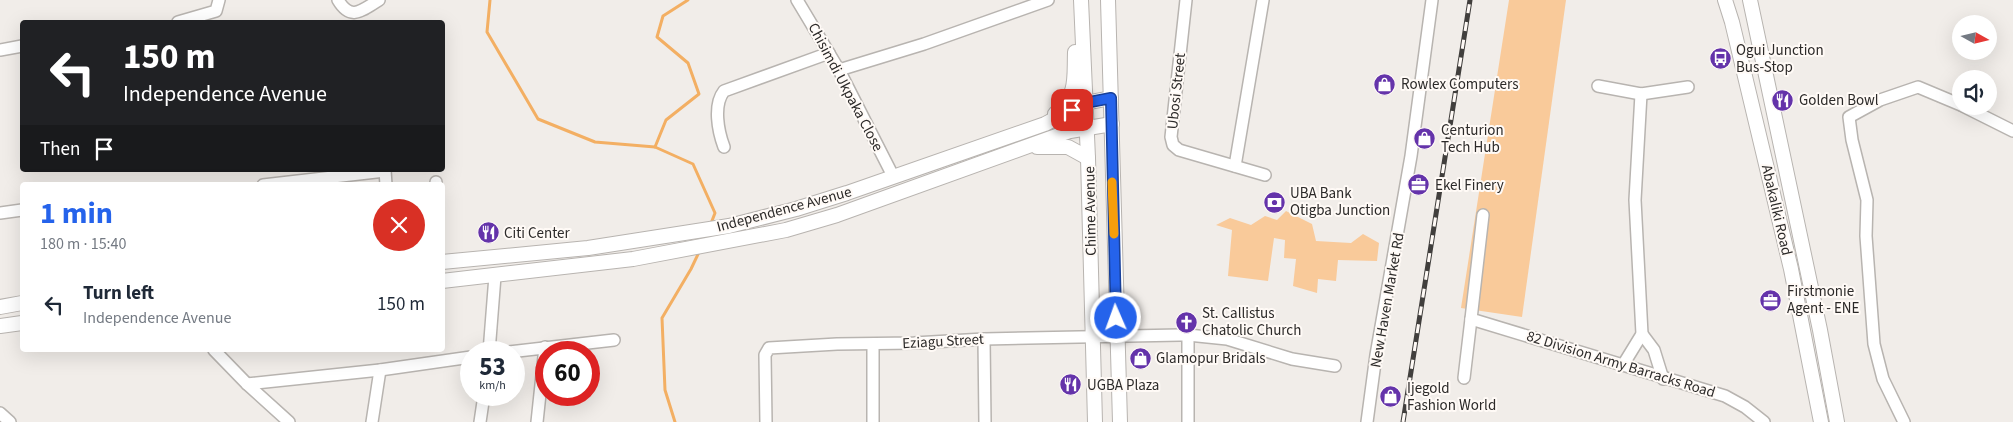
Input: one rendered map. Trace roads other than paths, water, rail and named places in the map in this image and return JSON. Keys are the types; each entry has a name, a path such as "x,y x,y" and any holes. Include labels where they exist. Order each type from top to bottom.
{"main road":[{"name":"Chime Avenue","path":"1108,0 1116,336 1120,422"},
{"name":"Abakaliki Road","path":"1724,0 1732,22 1790,269 1821,422"},
{"name":"Abakaliki Road","path":"1750,0 1820,330 1837,422"},
{"name":"Chime Avenue","path":"1081,1 1088,158 1095,422"},
{"path":"1045,124 1066,104 1072,92 1076,29 1081,1"},
{"name":"Independence Avenue","path":"445,259 588,248 729,226 796,209 847,193 1045,124 1085,103 1111,98"},
{"name":"Independence Avenue","path":"445,281 587,266 720,244 821,220 1070,131 1112,124"},
{"path":"1026,147 1068,147 1088,158"},
{"path":"0,307 20,303"},
{"path":"0,326 20,323"}],"street":[{"path":"185,20 216,11 219,0"},
{"path":"338,0 345,10 351,13 358,13 379,0"},
{"name":"Chisimdi Ukpaka Close","path":"797,0 839,70 893,176"},
{"path":"839,70 924,44 1048,0"},
{"name":"Ubosi Street","path":"1186,0 1171,141 1179,150 1265,175"},
{"path":"1236,166 1264,0"},
{"name":"New Haven Market Rd","path":"1367,422 1378,346 1411,156 1432,0"},
{"path":"0,50 20,46"},
{"path":"724,147 718,128 718,110 724,91 733,86 829,52"},
{"path":"1598,86 1641,94 1688,87"},
{"path":"1904,422 1883,379 1874,344 1866,236 1866,200 1852,140 1849,116 1880,100 1918,87 1952,102"},
{"path":"1623,365 1642,334 1635,200 1641,94"},
{"path":"1980,115 2013,131"},
{"path":"327,182 347,181 381,172"},
{"path":"0,213 20,210"},
{"path":"1464,378 1483,216"},
{"path":"490,341 495,276"},
{"name":"82 Division Army Barracks Road","path":"1471,319 1663,379 1725,396 1745,407 1764,422"},
{"path":"1642,334 1654,350 1663,379"},
{"path":"1188,335 1188,422"},
{"name":"Eziagu Street","path":"766,422 766,355 769,348 984,339 1188,335 1227,339 1292,359 1335,366"},
{"path":"984,339 985,422"},
{"path":"600,341 614,340"},
{"path":"873,344 873,422"},
{"path":"216,352 247,384 289,422"},
{"path":"247,384 380,370 460,359"},
{"path":"372,422 380,370"},
{"path":"480,422 482,406"},
{"path":"537,422 538,406"},
{"path":"0,413 10,422"}],"waterway":[{"path":"490,0 487,32 538,119 595,142 655,147 693,164 715,213 710,226"},
{"path":"655,147 666,120 699,94 688,63 657,37 663,16 688,0"},
{"path":"675,422 665,390 662,318 700,250"}],"railway":[{"path":"1403,422 1470,0"}],"place":[{"name":"Ogui Junction Bus-Stop","path":"1720,59"},
{"name":"Rowlex Computers","path":"1385,84"},
{"name":"Golden Bowl","path":"1783,100"},
{"name":"Centurion Tech Hub","path":"1425,139"},
{"name":"Ekel Finery","path":"1419,185"},
{"name":"UBA Bank Otigba Junction","path":"1274,202"},
{"name":"Citi Center","path":"488,233"},
{"name":"Firstmonie Agent - ENE","path":"1771,300"},
{"name":"St. Callistus Chatolic Church","path":"1186,322"},
{"name":"Glamopur Bridals","path":"1140,358"},
{"name":"UGBA Plaza","path":"1071,385"},
{"name":"Ijegold Fashion World","path":"1391,397"}]}
